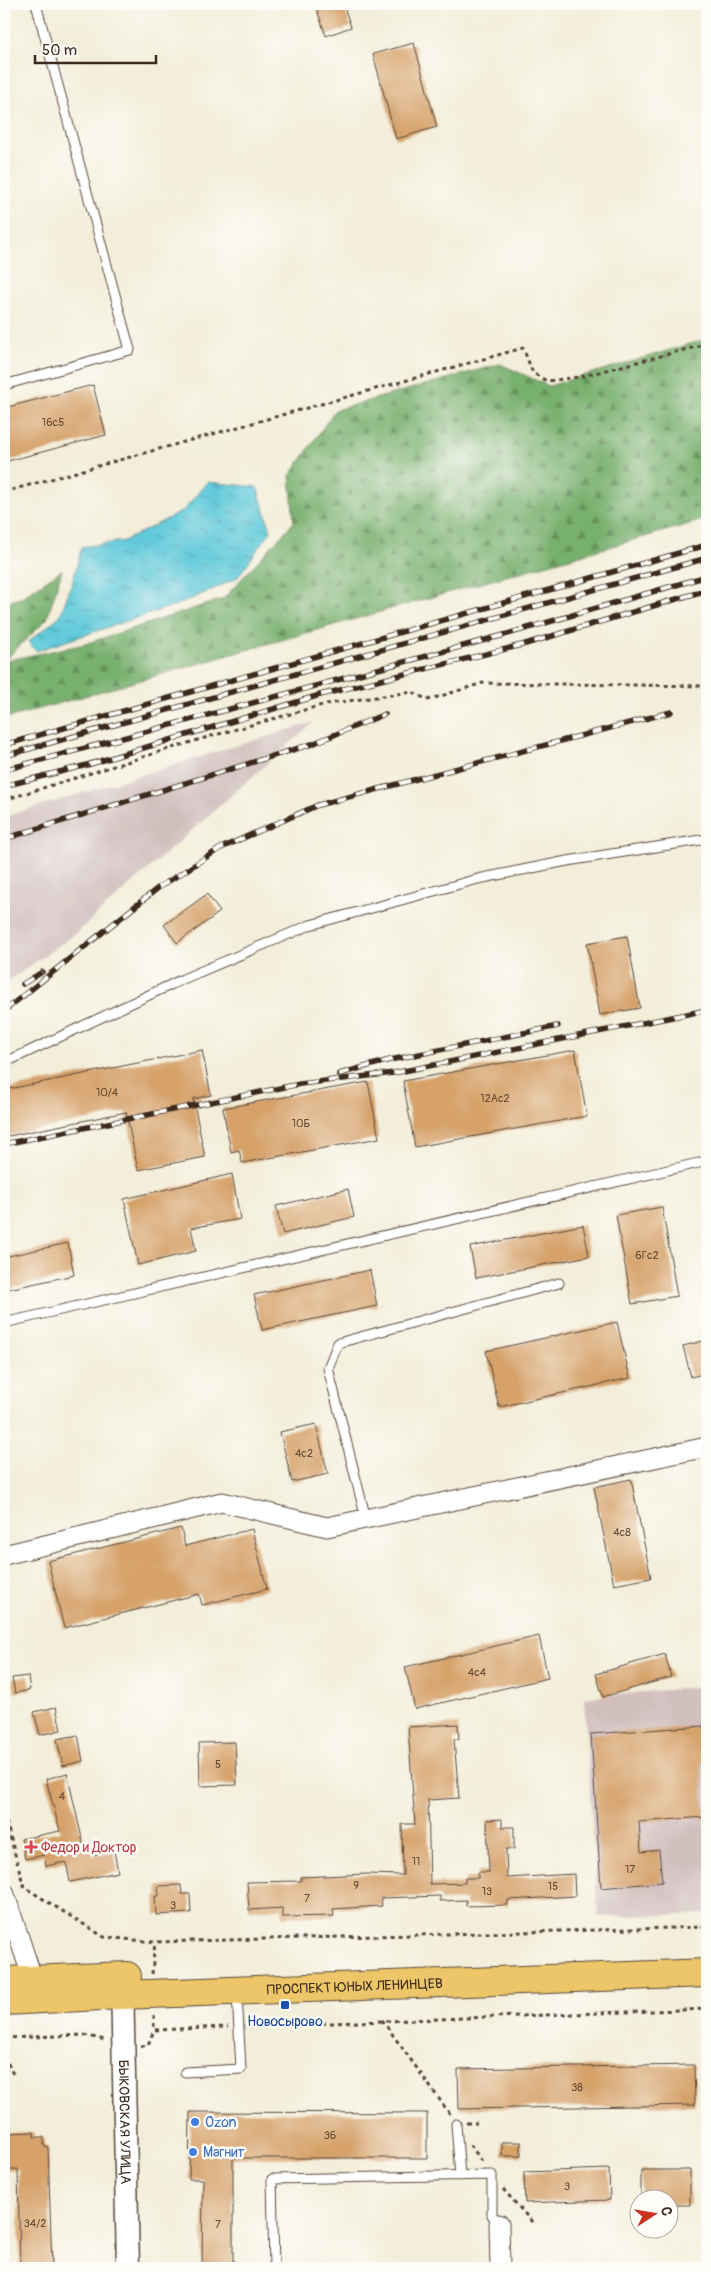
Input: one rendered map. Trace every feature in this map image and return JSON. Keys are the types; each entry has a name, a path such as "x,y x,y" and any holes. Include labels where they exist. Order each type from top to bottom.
{"main road":[{"name":"ПРОСПЕКТ ЮНЫХ ЛЕНИНЦЕВ","path":"4,2001 36,1990 707,1956"},
{"name":"ПРОСПЕКТ ЮНЫХ ЛЕНИНЦЕВ","path":"153,1984 237,1990 707,1974"},
{"name":"ПРОСПЕКТ ЮНЫХ ЛЕНИНЦЕВ","path":"4,1981 36,1990"}],"street":[{"path":"4,1555 222,1502 327,1527 707,1447"},
{"path":"4,1892 36,1990"},
{"name":"БЫКОВСКАЯ УЛИЦА","path":"122,1985 128,2268"},
{"path":"499,2224 500,2268"}],"lane":[{"path":"4,385 130,350 36,4"},
{"path":"4,1063 184,979 310,925 478,879 567,861 707,839"},
{"path":"4,1323 707,1161"},
{"path":"366,1519 328,1368 338,1343 559,1283"},
{"path":"185,2072 241,2069 237,1990"},
{"path":"456,2124 460,2176"},
{"path":"274,2268 272,2178 492,2175 492,2215 499,2224"}],"path":[{"path":"4,492 523,348 533,374 547,382 579,377 707,344"},
{"path":"4,800 201,739 326,704 412,692 428,700 483,683 707,686"},
{"path":"4,1814 24,1887 104,1937 154,1942 707,1927"},
{"path":"4,2038 84,2035 123,2045 148,2045 154,2030 154,1942"},
{"path":"154,2030 707,2008"},
{"path":"382,2020 456,2124 477,2123"},
{"path":"4,2056 14,2076"}],"shaded area":[{"path":"314,722 74,935 4,984 4,817"},
{"path":"707,1686 707,1914 598,1917 584,1698"}],"green space":[{"path":"707,339 707,519 4,719 4,661 85,644 223,599 294,522 290,476 335,410 500,364 549,386"},
{"path":"62,570 47,619 4,661 4,603 20,598"}],"water":[{"path":"207,482 257,487 271,531 237,578 185,602 36,651 28,642 60,616 82,547 124,541 183,511"}],"building":[{"path":"315,4 343,4 351,27 326,36"},
{"path":"414,43 437,127 396,139 373,54"},
{"path":"93,385 106,435 4,462 4,408"},
{"path":"207,894 220,912 177,943 164,925"},
{"path":"627,936 640,1008 600,1015 587,943"},
{"path":"202,1050 211,1095 193,1099 205,1157 138,1170 126,1112 4,1137 4,1090"},
{"path":"575,1050 587,1116 415,1147 403,1081"},
{"path":"368,1082 379,1138 242,1163 239,1150 231,1152 223,1108"},
{"path":"232,1174 240,1219 191,1228 196,1251 138,1265 124,1199"},
{"path":"348,1189 354,1217 283,1234 276,1206"},
{"path":"662,1207 677,1296 632,1304 616,1215"},
{"path":"583,1225 589,1256 476,1278 470,1247"},
{"path":"68,1243 74,1275 4,1290 4,1257"},
{"path":"370,1270 377,1306 262,1330 254,1295"},
{"path":"617,1322 630,1378 499,1407 486,1351"},
{"path":"707,1340 707,1373 691,1377 683,1346"},
{"path":"316,1424 328,1474 292,1482 280,1432"},
{"path":"631,1479 651,1578 614,1585 594,1487"},
{"path":"181,1528 185,1546 252,1529 267,1589 202,1605 199,1594 64,1628 48,1561"},
{"path":"539,1636 548,1678 415,1709 405,1667"},
{"path":"665,1654 671,1677 603,1697 596,1674"},
{"path":"28,1676 30,1690 15,1693 12,1678"},
{"path":"56,1707 61,1730 40,1735 34,1712"},
{"path":"458,1724 459,1739 454,1739 459,1798 428,1800 430,1884 465,1883 465,1878 478,1878 478,1872 489,1872 487,1820 502,1819 502,1827 514,1827 514,1849 506,1849 507,1878 574,1874 575,1896 508,1900 508,1905 466,1906 466,1900 440,1901 440,1896 381,1898 382,1906 333,1909 334,1916 282,1917 282,1908 249,1910 247,1882 301,1881 301,1877 367,1874 403,1875 402,1824 415,1824 408,1727"},
{"path":"704,1726 706,1763 701,1763 705,1817 639,1822 641,1852 659,1850 662,1882 601,1888 591,1734"},
{"path":"78,1735 83,1761 63,1766 57,1739"},
{"path":"235,1742 237,1785 200,1786 199,1743"},
{"path":"67,1773 84,1847 91,1845 93,1856 114,1851 118,1872 70,1882 66,1862 46,1866 44,1855 25,1859 21,1839 60,1831 46,1779"},
{"path":"181,1885 182,1894 190,1894 191,1913 156,1915 155,1896 159,1896 158,1886"},
{"path":"694,2065 695,2105 459,2109 458,2069"},
{"path":"190,2112 427,2113 427,2158 233,2158 233,2268 202,2268 203,2179 189,2179"},
{"path":"34,2132 34,2137 44,2137 44,2146 48,2147 52,2268 20,2268 18,2169 4,2170 4,2133"},
{"path":"502,2142 521,2142 521,2156 502,2156"},
{"path":"609,2169 610,2200 525,2203 524,2172"},
{"path":"641,2170 690,2170 690,2205 678,2205 678,2190 641,2190"}],"railway":[{"path":"4,745 707,545"},
{"path":"4,756 707,558"},
{"path":"4,770 504,635 707,576"},
{"path":"4,786 87,765 320,695 522,645 707,590"},
{"path":"4,1011 158,888 221,848 318,805 671,712"},
{"path":"4,839 312,744 385,714"},
{"path":"23,984 42,972"},
{"path":"4,1144 300,1084 394,1073 707,1010"},
{"path":"339,1074 390,1060 558,1026"}],"place":[{"name":"Федор и Доктор","path":"31,1847"},
{"name":"Новосырово","path":"285,2005"},
{"name":"Ozon","path":"195,2122"},
{"name":"Магнит","path":"193,2152"}]}
